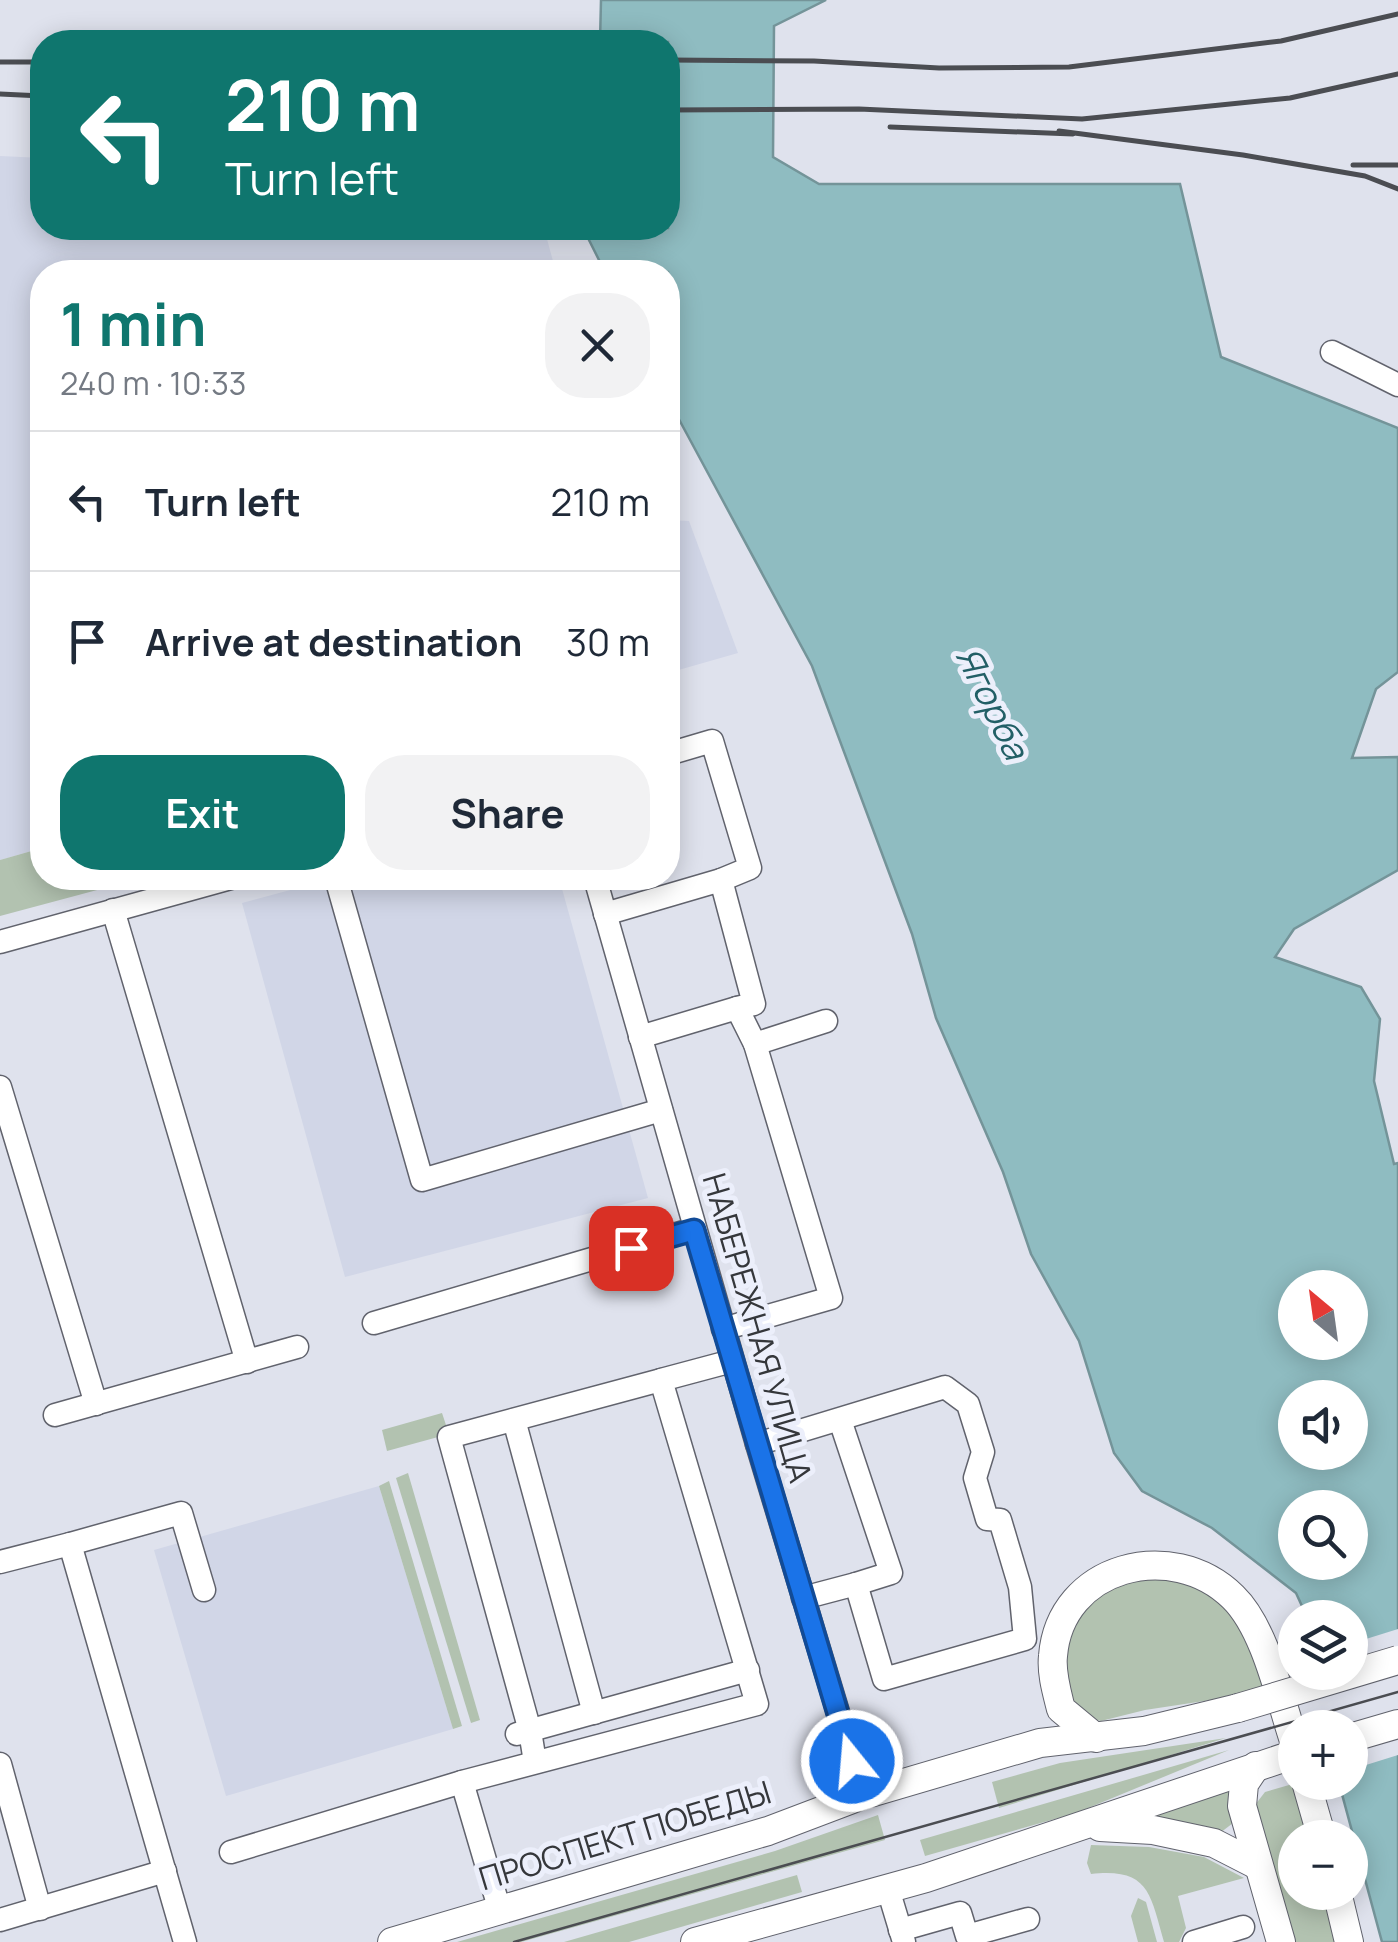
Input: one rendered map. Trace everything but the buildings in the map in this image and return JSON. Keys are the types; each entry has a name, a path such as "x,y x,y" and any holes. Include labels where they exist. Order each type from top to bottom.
{"main road":[{"path":"1096,1738 1061,1709 1052,1656 1061,1626 1095,1584 1120,1569 1145,1564 1174,1565 1204,1576 1234,1597 1255,1627 1283,1710"},
{"name":"ПРОСПЕКТ ПОБЕДЫ","path":"392,1942 768,1831 863,1795 1040,1743 1144,1730 1238,1708 1398,1660"},
{"path":"1040,1743 1061,1709"},
{"path":"1368,1733 1398,1724"},
{"path":"695,1942 888,1889 1278,1759"},
{"path":"1256,1766 1244,1784 1242,1806 1281,1942"},
{"path":"1083,1826 1153,1830 1214,1843 1257,1865"},
{"path":"1340,1910 1348,1942"}],"street":[{"path":"1332,352 1398,386"},
{"path":"680,750 712,741 750,868 721,880 680,885"},
{"path":"640,1037 754,1004 721,880"},
{"path":"0,942 187,890"},
{"path":"339,890 422,1180 661,1110"},
{"name":"НАБЕРЕЖНАЯ УЛИЦА","path":"598,890 756,1444 863,1795"},
{"path":"605,914 660,890"},
{"path":"113,910 246,1362"},
{"path":"724,1329 831,1298 754,1044 737,1008"},
{"path":"754,1044 826,1020"},
{"path":"0,1087 96,1404"},
{"path":"374,1323 694,1230"},
{"path":"55,1415 297,1347"},
{"path":"535,1762 449,1437 732,1361"},
{"path":"231,1852 462,1782 757,1704 661,1380"},
{"path":"756,1444 945,1387 968,1404 983,1452 975,1478 987,1519 1000,1520 1020,1587 1025,1639 884,1680 856,1584"},
{"path":"514,1420 594,1713"},
{"path":"803,1598 891,1573 840,1420"},
{"path":"0,1562 181,1513 204,1590"},
{"path":"70,1544 185,1942"},
{"path":"524,1732 748,1670"},
{"path":"0,1764 40,1908"},
{"path":"462,1782 500,1911"},
{"path":"0,1920 165,1871"},
{"path":"888,1889 902,1936 960,1913 967,1936 1028,1919"},
{"path":"1194,1942 1242,1928"}],"shaded area":[{"path":"0,156 30,157 30,240 547,240 553,260 30,260 30,851 0,860"},
{"path":"680,521 689,521 738,653 680,670"},
{"path":"290,890 562,890 648,1198 345,1277 242,903"},
{"path":"379,1486 453,1729 226,1796 154,1550"}],"green space":[{"path":"30,851 30,890 97,890 0,916 0,860"},
{"path":"442,1413 449,1434 387,1451 382,1430"},
{"path":"408,1473 480,1720 471,1723 396,1478"},
{"path":"389,1481 462,1726 453,1729 379,1486"},
{"path":"1138,1578 1180,1578 1227,1604 1270,1691 1145,1710 1101,1721 1081,1716 1063,1686 1061,1665 1070,1633 1079,1618 1102,1593 1117,1584"},
{"path":"1226,1738 999,1808 992,1782 1060,1763"},
{"path":"1229,1750 1076,1813 925,1856 920,1840"},
{"path":"1234,1784 1237,1820 1216,1836 1124,1823"},
{"path":"1278,1788 1278,1800 1302,1800 1308,1820 1278,1820 1278,1900 1255,1805 1265,1792"},
{"path":"878,1815 885,1840 521,1942 457,1942 775,1851"},
{"path":"1091,1845 1149,1847 1204,1857 1244,1878 1178,1896 1186,1928 1179,1942 1164,1942 1144,1887 1125,1875 1091,1874 1087,1863"},
{"path":"797,1875 802,1892 629,1942 564,1942"},
{"path":"1138,1898 1146,1902 1157,1942 1138,1942 1131,1916"},
{"path":"1280,1910 1333,1910 1341,1942 1288,1942"}],"water":[{"name":"Ягорба","path":"601,0 826,0 774,26 773,157 819,184 1180,184 1221,357 1398,428 1398,672 1376,689 1352,758 1398,757 1398,870 1294,929 1275,957 1361,987 1380,1019 1374,1081 1394,1164 1398,1163 1398,1942 1382,1942 1368,1890 1368,1820 1349,1820 1344,1800 1368,1800 1368,1710 1350,1710 1350,1690 1368,1690 1368,1600 1299,1600 1279,1580 1368,1580 1368,1490 1278,1490 1278,1579 1212,1528 1142,1491 1114,1453 1079,1341 1031,1254 1003,1172 936,1018 912,934 812,666 680,421 680,260 599,260 589,240 680,240 680,30 600,30"}],"pier":[{"path":"1398,1629 1398,1755 1368,1764 1368,1710 1322,1710 1319,1690 1368,1690 1368,1638"}],"tram line":[{"path":"514,1942 1398,1692"}],"railway":[{"path":"680,60 814,61 939,68 1069,67 1281,41 1398,14"},
{"path":"0,62 30,62"},
{"path":"680,110 859,109 1082,119 1290,98 1398,74"},
{"path":"0,94 30,95"},
{"path":"890,127 1073,134"},
{"path":"1059,131 1243,155 1365,176 1398,189"},
{"path":"1353,165 1398,165"}],"route":[{"path":"631,1248 694,1230 852,1761"}]}
